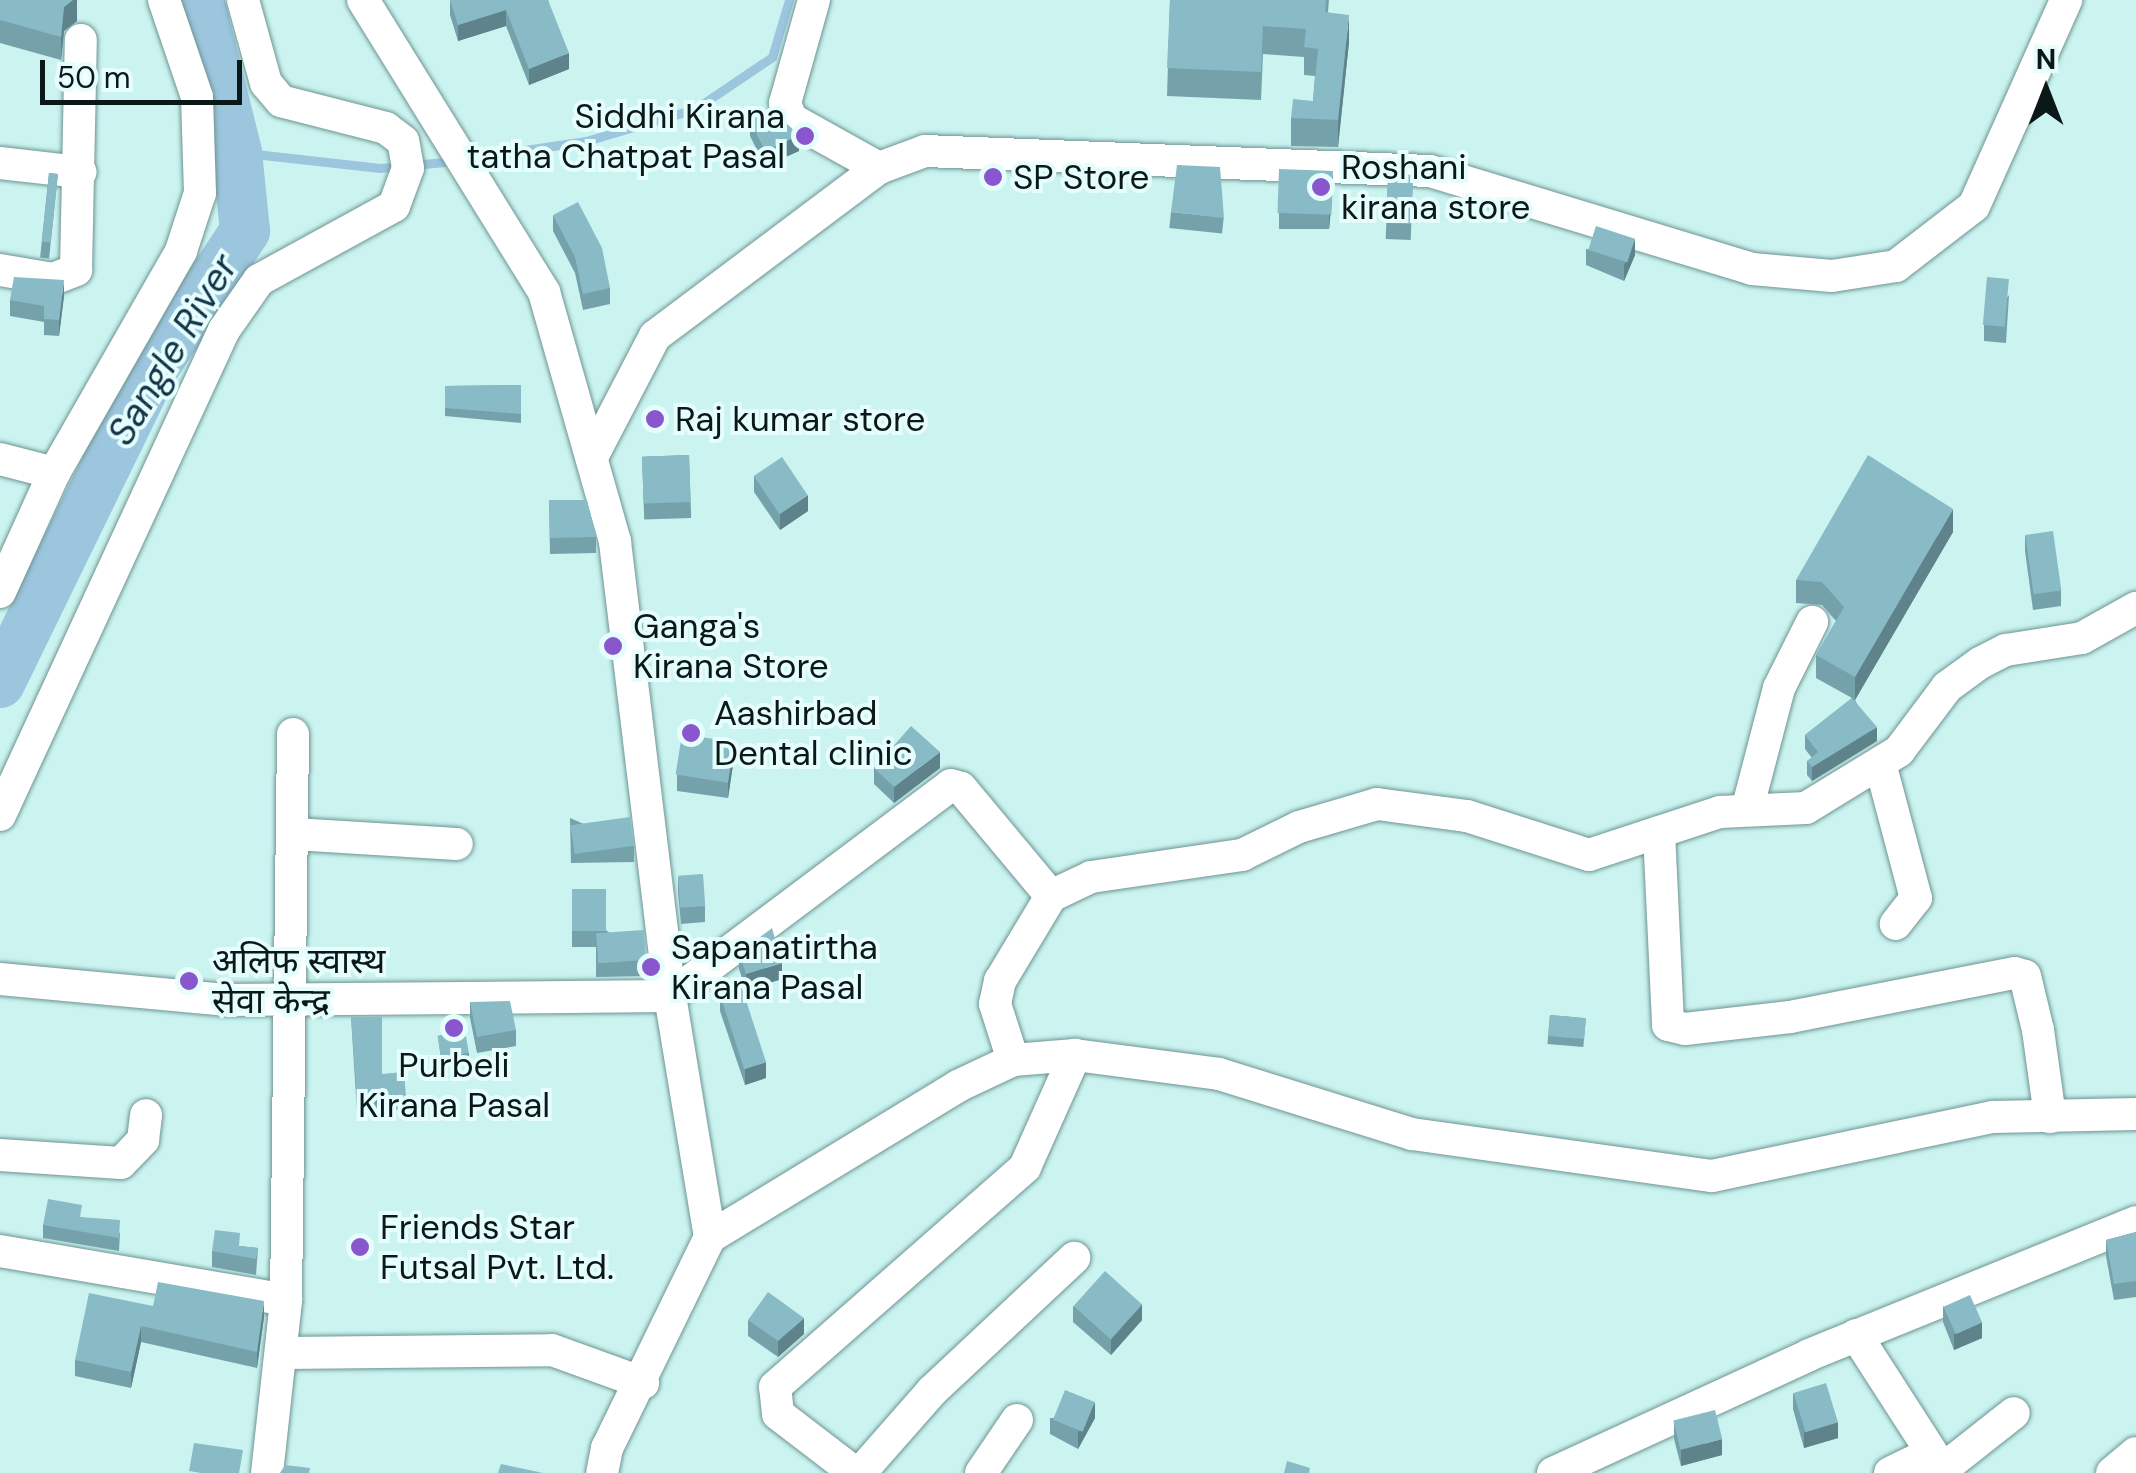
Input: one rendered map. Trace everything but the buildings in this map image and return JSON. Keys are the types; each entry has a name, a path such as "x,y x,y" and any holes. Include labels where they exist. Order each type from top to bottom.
{"street":[{"path":"0,592 54,473 181,252 200,193 197,97 164,0"},
{"path":"0,815 224,330 259,280 394,206 408,168 403,141 386,128 281,100 266,82 243,0"},
{"path":"363,0 410,70 544,292 593,454 616,542 670,996 710,1237"},
{"path":"814,0 785,103 790,119 879,168"},
{"path":"593,454 655,336 879,168 925,151 1430,170 1752,268 1848,274 1896,266 1974,206 2066,0"},
{"path":"0,270 53,279 76,270 81,40"},
{"path":"0,162 80,172"},
{"path":"0,459 54,473"},
{"path":"1013,1060 995,1004 1000,981 1051,896 1092,877 1242,855 1299,827 1377,804 1466,816 1590,855 1746,810 1806,808 1899,751 1946,687 1980,663 2006,650 2082,638 2136,608"},
{"path":"1746,810 1779,688 1812,622"},
{"path":"267,1473 284,1353 286,1300 294,999 293,734"},
{"path":"1880,762 1916,898 1896,924"},
{"path":"0,979 226,1000 670,996 951,785 961,788 1051,896"},
{"path":"1660,832 1668,1025 1685,1029 1790,1017 2015,974 2024,976 2038,1030 2050,1117"},
{"path":"294,834 457,844"},
{"path":"1074,1258 932,1391 857,1473 778,1414 775,1386 1025,1167 1075,1055"},
{"path":"602,1473 606,1448 643,1382 710,1237 835,1156 1013,1060 1075,1055 1219,1074 1412,1134 1712,1176 1993,1116 2050,1117 2102,1110 2136,1114"},
{"path":"0,1155 121,1163 143,1140 146,1115"},
{"path":"1553,1473 1856,1335 2136,1222"},
{"path":"0,1250 286,1300"},
{"path":"1856,1335 1939,1465"},
{"path":"284,1353 552,1350 643,1382"},
{"path":"1890,1473 1939,1465 2014,1413"},
{"path":"980,1473 1018,1420"}],"waterway":[{"name":"Sangle River","path":"0,683 153,369 245,231 237,152 199,0"},
{"path":"471,158 586,141 695,109 772,57 789,0"},
{"path":"237,152 380,168 456,161"}],"place":[{"name":"Siddhi Kirana tatha Chatpat Pasal","path":"805,136"},
{"name":"SP Store","path":"993,177"},
{"name":"Roshani kirana store","path":"1321,187"},
{"name":"Raj kumar store","path":"655,419"},
{"name":"Ganga's Kirana Store","path":"613,646"},
{"name":"Aashirbad Dental clinic","path":"691,733"},
{"name":"Sapanatirtha Kirana Pasal","path":"651,967"},
{"name":"अलिफ स्वास्थ सेवा केन्द्र","path":"189,981"},
{"name":"Purbeli Kirana Pasal","path":"454,1028"},
{"name":"Friends Star Futsal Pvt. Ltd.","path":"360,1247"}]}
